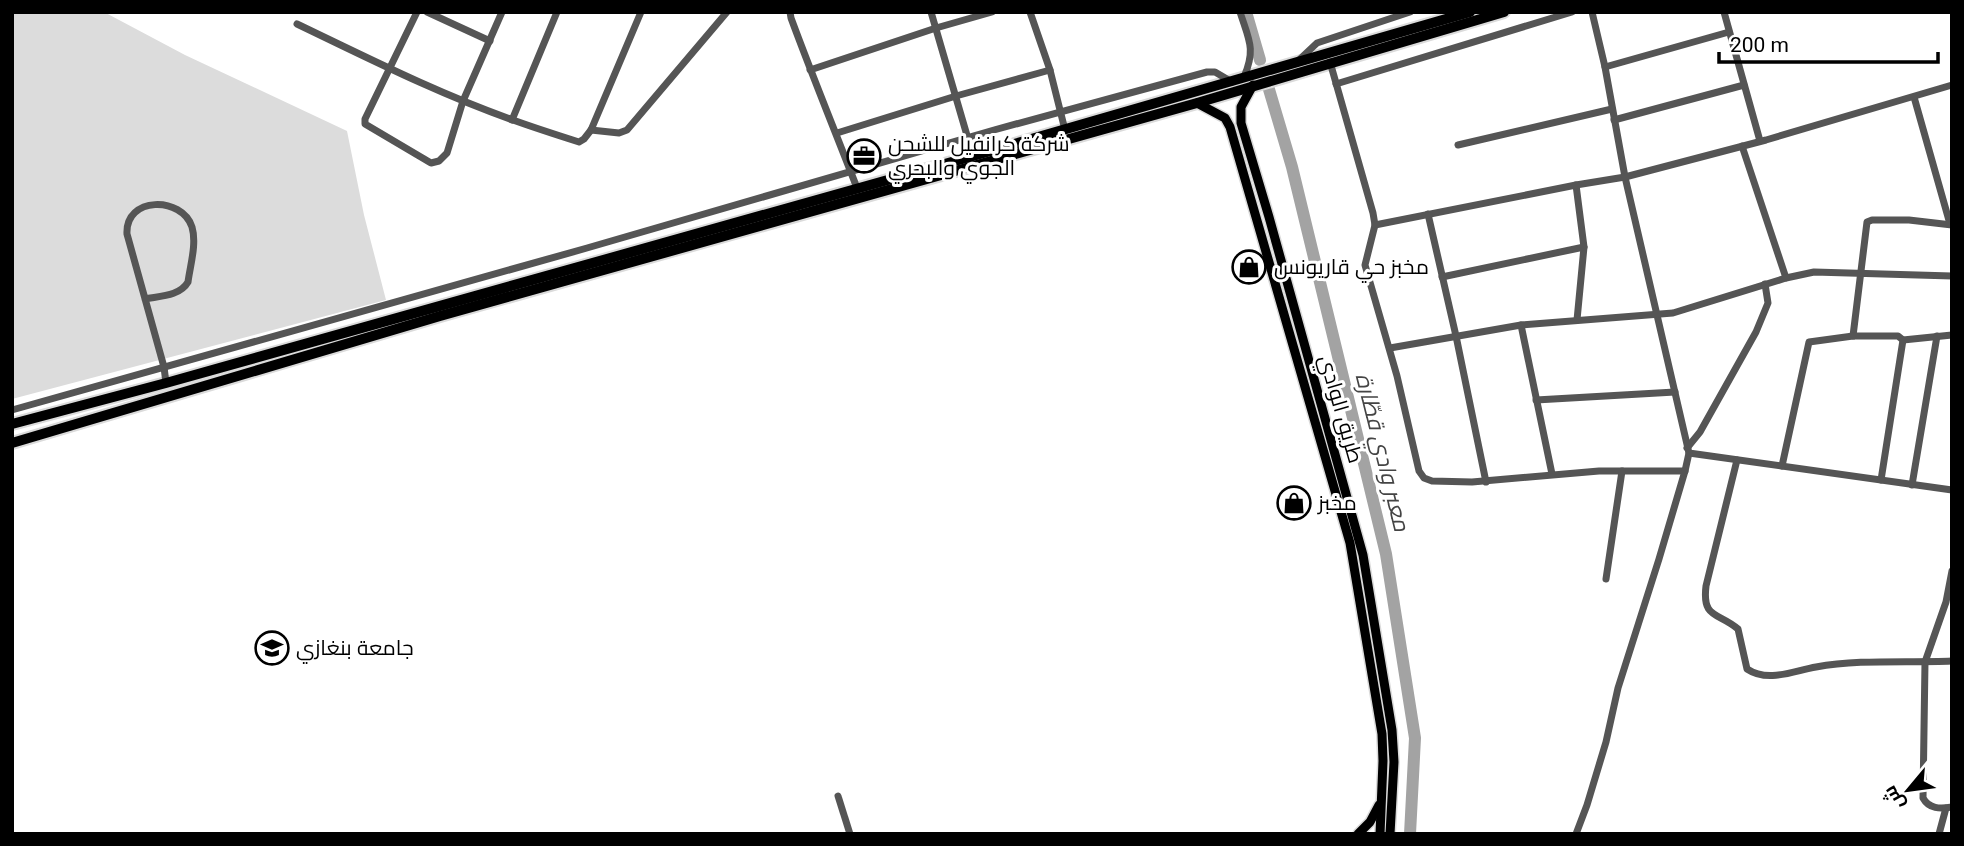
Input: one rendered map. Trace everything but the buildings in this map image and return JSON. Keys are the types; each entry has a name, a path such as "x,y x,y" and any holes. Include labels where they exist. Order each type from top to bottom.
{"highway":[{"path":"12,443 453,312 1197,103 1292,65 1470,12"},
{"path":"12,424 166,383 1189,93 1330,62 1504,12"}],"main road":[{"path":"1197,103 1225,118 1230,127 1241,123 1241,107 1248,81"},
{"name":"طريق الوادي","path":"1241,123 1300,329 1317,410"},
{"name":"طريق الوادي","path":"1230,127 1290,331 1363,555 1392,730 1394,762 1384,833"},
{"path":"1290,331 1300,329"},
{"name":"طريق الوادي","path":"1349,518 1382,734 1384,833"},
{"path":"1358,834 1375,814 1383,794"}],"street":[{"path":"417,12 365,119 365,124 431,163 439,161 447,153 463,101 502,12"},
{"path":"427,12 489,41"},
{"path":"512,120 557,12"},
{"path":"297,24 463,101 579,142 591,130 641,12"},
{"path":"591,130 619,133 627,130 727,12"},
{"path":"790,12 857,188"},
{"path":"931,12 973,156"},
{"path":"810,70 992,12"},
{"path":"1030,12 1050,70 1065,130"},
{"path":"1240,12 1252,53 1248,81"},
{"path":"1292,65 1317,43 1411,12 1417,27"},
{"path":"1336,84 1572,12"},
{"path":"1576,834 1606,742 1618,688 1685,471 1688,450 1625,177 1592,12"},
{"path":"1724,12 1760,141"},
{"path":"1605,67 1729,32"},
{"path":"1330,62 1374,213 1375,225 1365,265 1390,348 1421,475 1432,481 1486,482 1552,474 1685,471"},
{"path":"837,133 1050,70"},
{"path":"12,410 1061,111 1207,72 1215,72 1232,82"},
{"path":"1185,78 1189,93"},
{"path":"1614,120 1744,85"},
{"path":"1375,225 1625,177 1952,85"},
{"path":"1853,336 1866,224 1869,220 1951,224 1914,97"},
{"path":"1458,145 1612,109"},
{"path":"1742,146 1786,278"},
{"path":"1576,185 1584,247 1577,320"},
{"path":"145,299 179,292 188,282 193,229 185,215 171,206 142,207 131,216 127,225 127,234 145,299 164,367 166,383"},
{"path":"1428,214 1486,482"},
{"path":"641,232 645,248"},
{"path":"1442,277 1584,247"},
{"path":"1390,348 1521,325 1674,313 1765,284 1814,272 1952,275"},
{"path":"1688,450 1756,332 1768,303 1765,284"},
{"path":"1521,325 1552,474"},
{"path":"1782,466 1808,344 1853,336 1898,337 1903,340 1952,335"},
{"path":"1912,485 1937,336"},
{"path":"1881,480 1903,340"},
{"path":"1536,400 1675,392"},
{"path":"1688,450 1737,460 1952,490"},
{"path":"1737,460 1704,599 1708,610 1714,616 1738,629 1747,669 1760,676 1776,676 1845,663 1952,661"},
{"path":"1606,579 1622,471"},
{"path":"1942,832 1949,807 1932,807 1923,797 1925,662 1947,602 1952,571"},
{"path":"838,796 850,834"}],"shaded area":[{"path":"12,12 104,12 185,55 347,131 364,215 386,300 12,399"}],"waterway":[{"name":"معبر وادي قطّارة","path":"1246,12 1260,60"},
{"name":"معبر وادي قطّارة","path":"1268,86 1292,167 1386,554 1415,738 1410,834"}],"place":[{"name":"شركة كرانفيل للشحن الجوي والبحري","path":"864,156"},
{"name":"مخبز حي قاريونس","path":"1249,267"},
{"name":"مخبز","path":"1294,503"},
{"name":"جامعة بنغازي","path":"272,648"}]}
